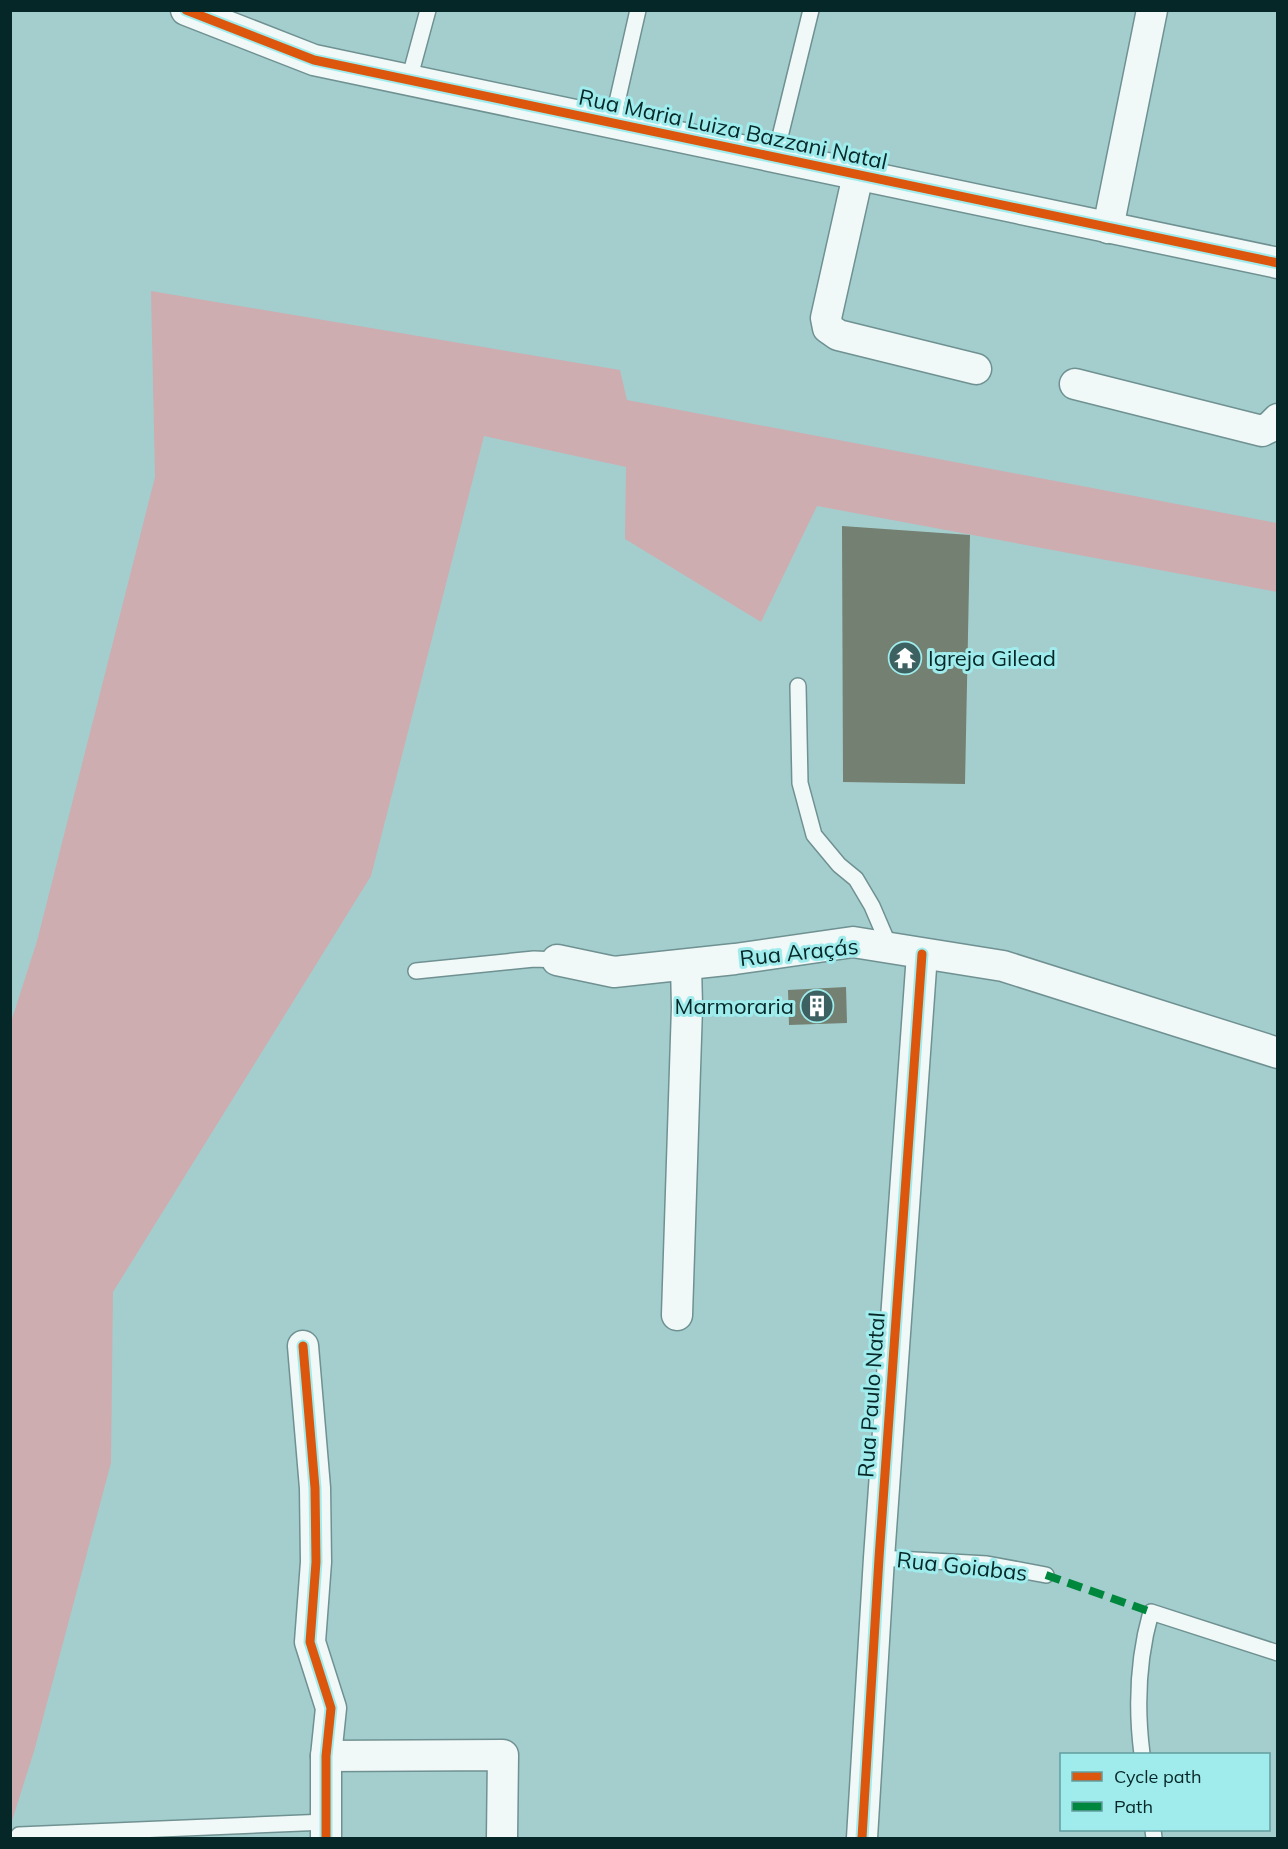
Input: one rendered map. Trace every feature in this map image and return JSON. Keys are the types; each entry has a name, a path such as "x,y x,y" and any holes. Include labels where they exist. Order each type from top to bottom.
{"street":[{"name":"Rua Maria Luiza Bazzani Natal","path":"186,10 314,60 1278,264"},
{"path":"1108,228 1152,10"},
{"path":"858,175 826,318 828,328 838,335 976,369"},
{"path":"1075,384 1262,430 1270,427 1278,419"},
{"name":"Rua Araçás","path":"557,960 614,972 686,965 853,942 1003,966 1278,1053"},
{"name":"Rua Paulo Natal","path":"862,1839 879,1558 922,954"},
{"path":"677,1315 687,1007 686,965"},
{"path":"303,1346 315,1488 316,1562 310,1642 331,1708 326,1755 326,1830"},
{"path":"326,1755 503,1755 502,1839"}],"lane":[{"path":"409,80 428,10"},
{"path":"612,124 638,10"},
{"path":"775,157 811,10"},
{"path":"798,686 800,783 814,835 839,865 856,879 872,906 890,948"},
{"name":"Rua Araçás","path":"416,971 534,959 557,960"},
{"name":"Rua Goiabas","path":"879,1558 987,1564 1046,1575"},
{"path":"1142,1753 1138,1727 1142,1644 1151,1612 1278,1653"},
{"path":"17,1839 19,1835 326,1830"}],"shaded area":[{"path":"151,291 620,370 627,400 1277,523 1277,592 817,506 761,622 625,539 626,467 484,436 371,876 113,1292 111,1463 35,1748 11,1824 11,1022 37,941 155,477"}],"building":[{"name":"Igreja Gilead","path":"842,526 970,535 965,784 843,782"},
{"name":"Marmoraria","path":"846,987 847,1023 789,1025 788,990"}],"marked path":[{"path":"1046,1575 1151,1612"}],"cycle path":[{"path":"186,10 314,60 1278,263"},
{"path":"862,1838 879,1558 922,954"},
{"path":"303,1346 315,1488 316,1562 310,1642 331,1708 326,1756 326,1838"}],"place":[{"name":"Igreja Gilead","path":"905,658"},
{"name":"Marmoraria","path":"817,1006"}]}
